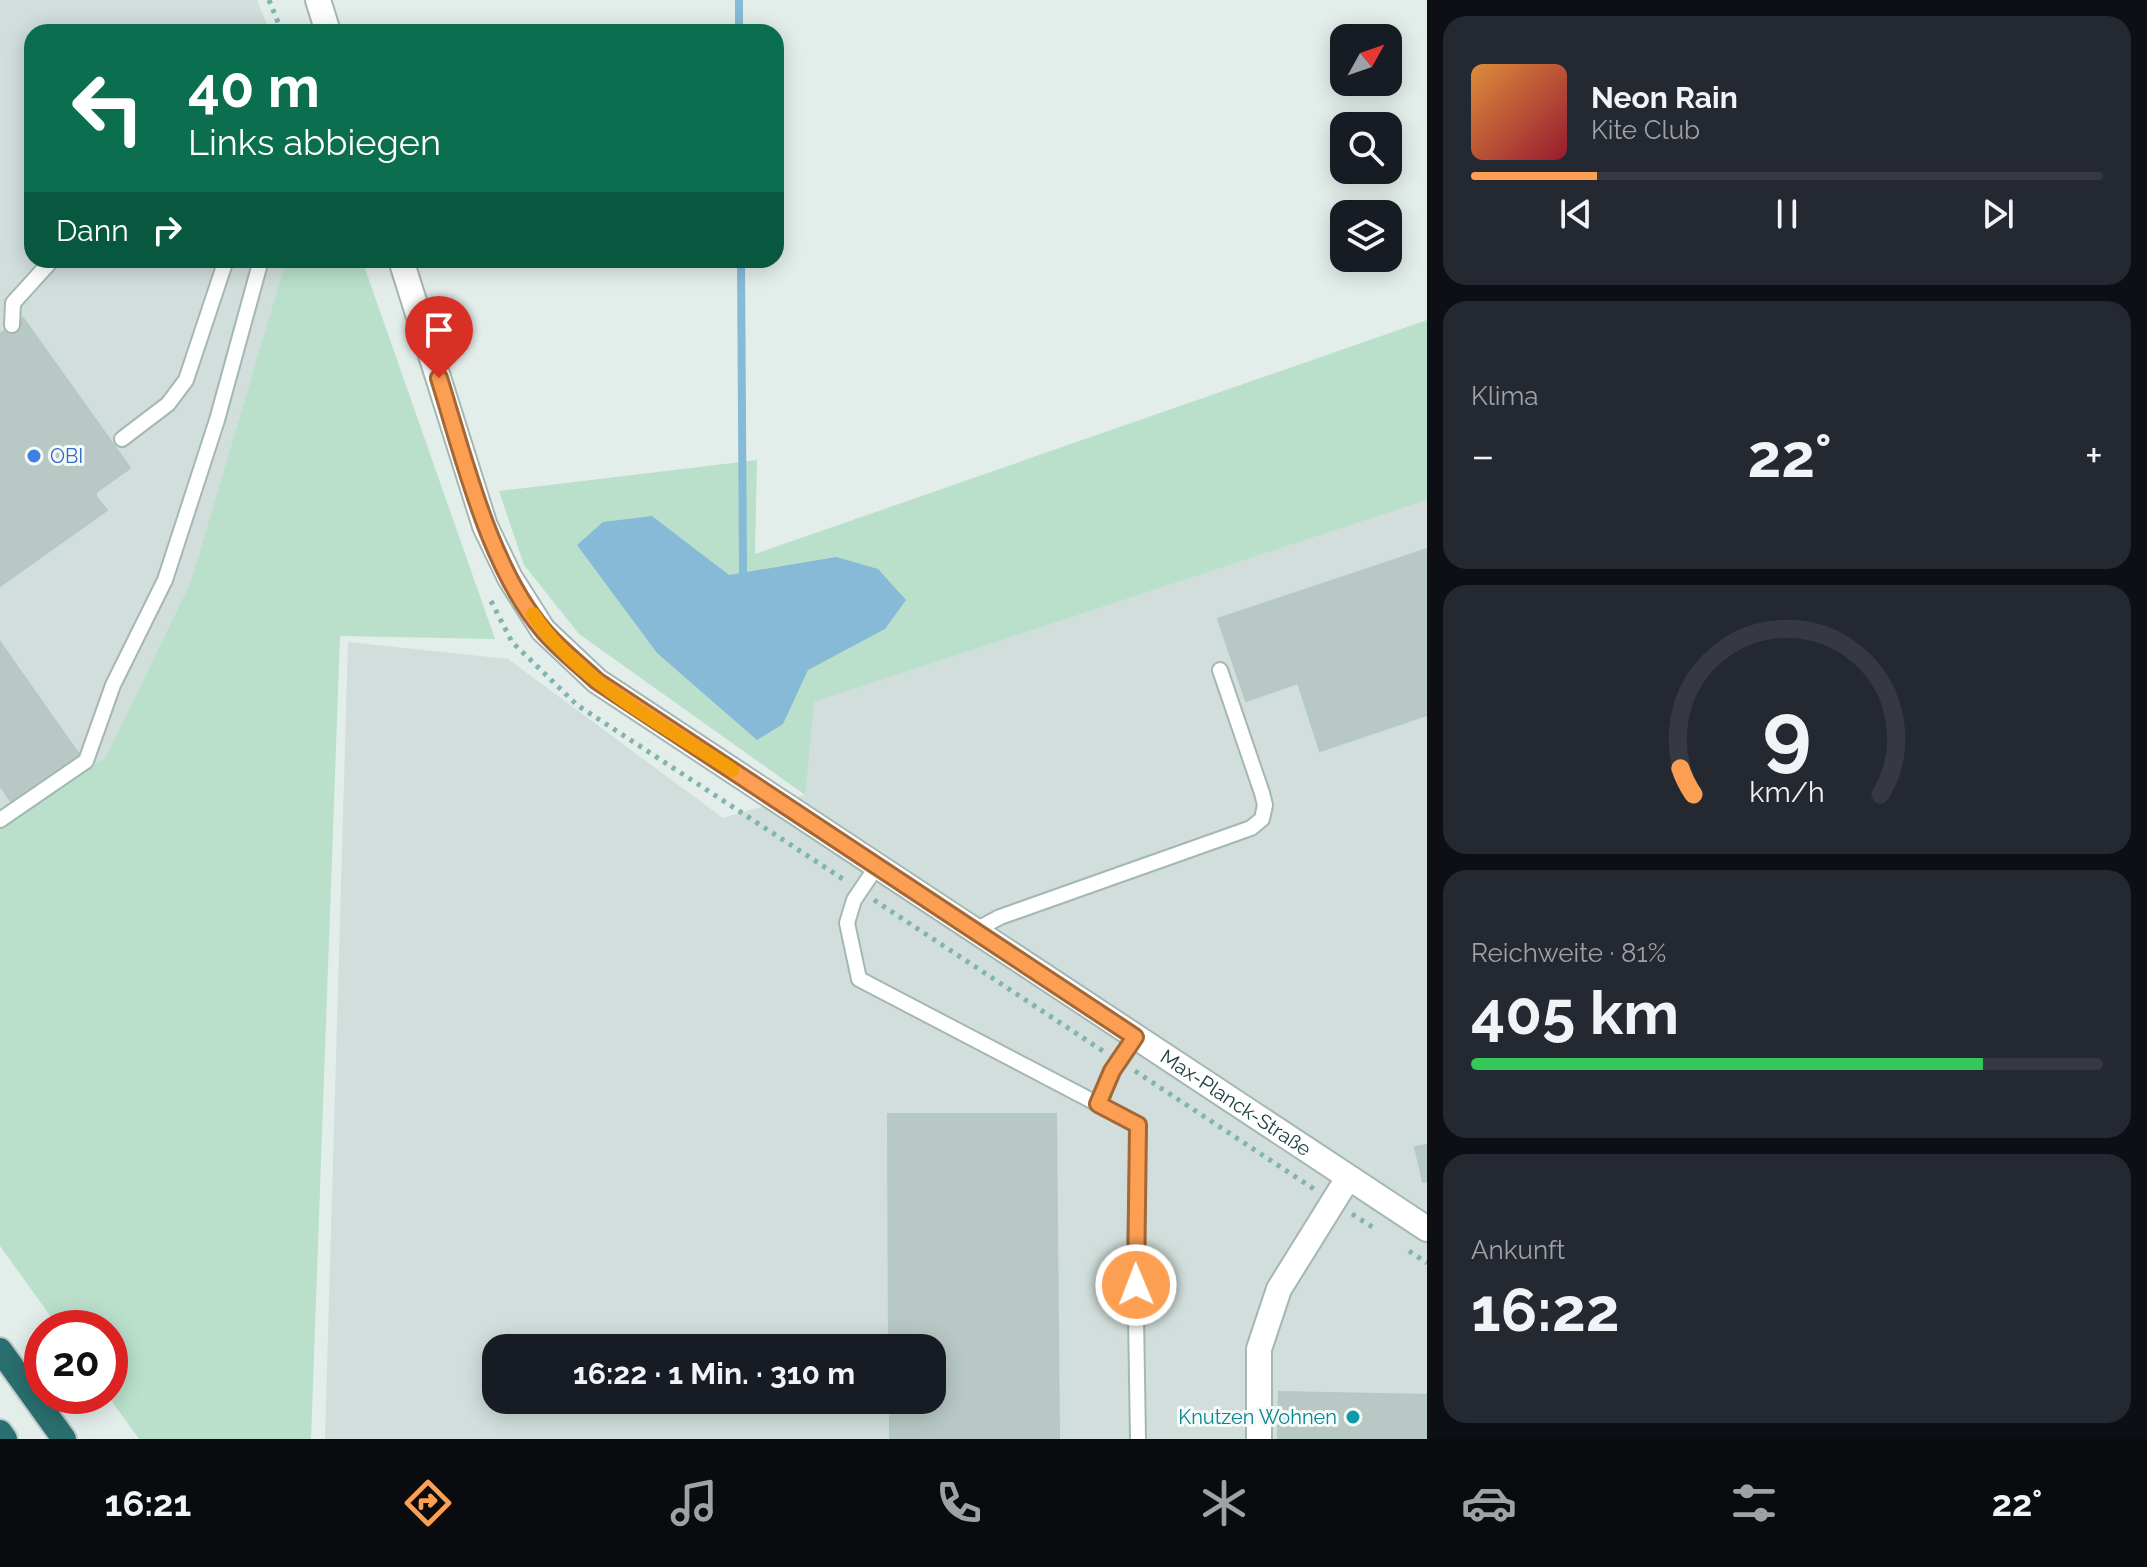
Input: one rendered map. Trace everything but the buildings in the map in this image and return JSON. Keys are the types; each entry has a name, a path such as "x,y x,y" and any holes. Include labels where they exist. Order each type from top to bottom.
{"highway":[{"path":"0,1350 64,1439"},
{"path":"0,1432 5,1439"}],"street":[{"path":"318,0 326,24"},
{"name":"Max-Planck-Straße","path":"404,268 485,526 510,578 543,630 597,681 1427,1229"},
{"path":"1259,1439 1259,1349 1279,1289 1348,1178"}],"lane":[{"path":"12,325 13,303 45,268"},
{"path":"122,439 168,404 186,380 223,268"},
{"path":"0,820 86,761 113,685 165,580 217,420 259,268"},
{"path":"974,931 1000,917 1251,828 1262,819 1265,805 1262,793 1220,670"},
{"path":"877,866 854,900 847,923 859,979 1138,1125 1135,1254 1138,1439"},
{"path":"1098,1104 1112,1071 1135,1037"}],"path":[{"path":"269,0 279,24"}],"shaded area":[{"path":"0,0 257,0 267,24 24,24 24,268 284,268 191,581 106,757 0,828"},
{"path":"1427,500 1427,1439 325,1439 348,642 508,659 723,818 804,795 813,702"}],"green space":[{"path":"284,268 365,268 495,639 340,636 311,1439 139,1439 121,1414 128,1414 128,1310 46,1310 0,1246 0,828 106,757 191,581"},
{"path":"1427,320 1427,500 814,702 805,795 579,634 524,565 499,491 757,460 755,554"}],"water":[{"path":"652,516 729,575 836,557 878,569 906,600 885,629 808,670 783,724 757,740 657,653 577,545 603,522"}],"waterway":[{"path":"739,0 739,24"},
{"path":"741,268 743,572"}],"slow traffic":[{"path":"533,614 543,630 597,681 732,770"}],"place":[{"name":"OBI","path":"34,456"},
{"name":"Knutzen Wohnen","path":"1353,1417"}],"route":[{"path":"439,378 485,526 510,578 543,630 597,681 1135,1037 1112,1071 1098,1104 1138,1125 1136,1285"}]}
